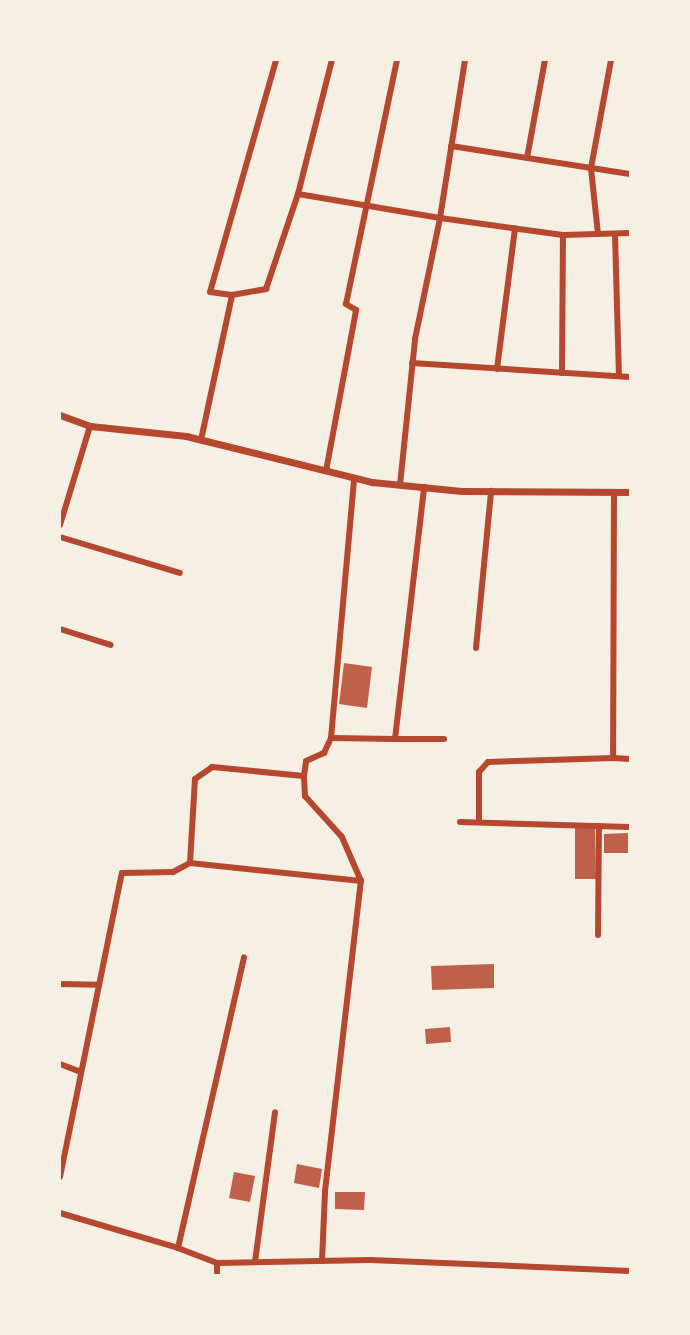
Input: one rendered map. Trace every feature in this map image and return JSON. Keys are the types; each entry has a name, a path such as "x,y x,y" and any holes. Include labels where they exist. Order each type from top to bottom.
{"street":[{"path":"276,60 210,292 232,295 266,289 298,194 332,60"},
{"path":"326,471 356,310 346,304 397,60"},
{"path":"400,485 412,363 440,218 465,60"},
{"path":"527,158 545,60"},
{"path":"598,234 591,167 611,60"},
{"path":"451,146 631,174"},
{"path":"298,194 563,235 631,233"},
{"path":"497,369 515,228"},
{"path":"615,234 619,376"},
{"path":"562,373 563,235"},
{"path":"201,440 232,295"},
{"path":"412,363 631,377"},
{"path":"60,415 90,426 201,440 354,478 400,485 491,491 631,492"},
{"path":"60,525 90,426"},
{"path":"322,1261 325,1191 360,881 342,837 305,796 304,776 306,761 324,753 331,738 354,478"},
{"path":"395,739 424,487"},
{"path":"476,648 491,491"},
{"path":"612,758 614,492"},
{"path":"60,537 180,573"},
{"path":"60,629 111,645"},
{"path":"331,738 444,739"},
{"path":"478,822 479,772 488,762 631,759"},
{"path":"190,863 195,779 212,767 304,776"},
{"path":"460,822 631,827"},
{"path":"598,825 598,935"},
{"path":"60,1177 122,873 173,872 190,863 360,881"},
{"path":"178,1248 244,957"},
{"path":"60,984 99,985"},
{"path":"60,1064 81,1072"},
{"path":"255,1262 275,1112"},
{"path":"60,1213 178,1248 218,1263 322,1261 631,1272"},
{"path":"217,1276 218,1263"}],"building":[{"path":"344,663 372,667 367,708 339,704"},
{"path":"575,828 595,828 596,879 575,879"},
{"path":"628,833 628,853 604,853 604,834"},
{"path":"494,964 494,988 432,990 431,966"},
{"path":"450,1027 451,1042 426,1044 425,1029"},
{"path":"297,1164 322,1169 319,1188 294,1183"},
{"path":"234,1172 255,1176 250,1202 229,1198"},
{"path":"335,1192 365,1192 364,1210 335,1209"}]}
